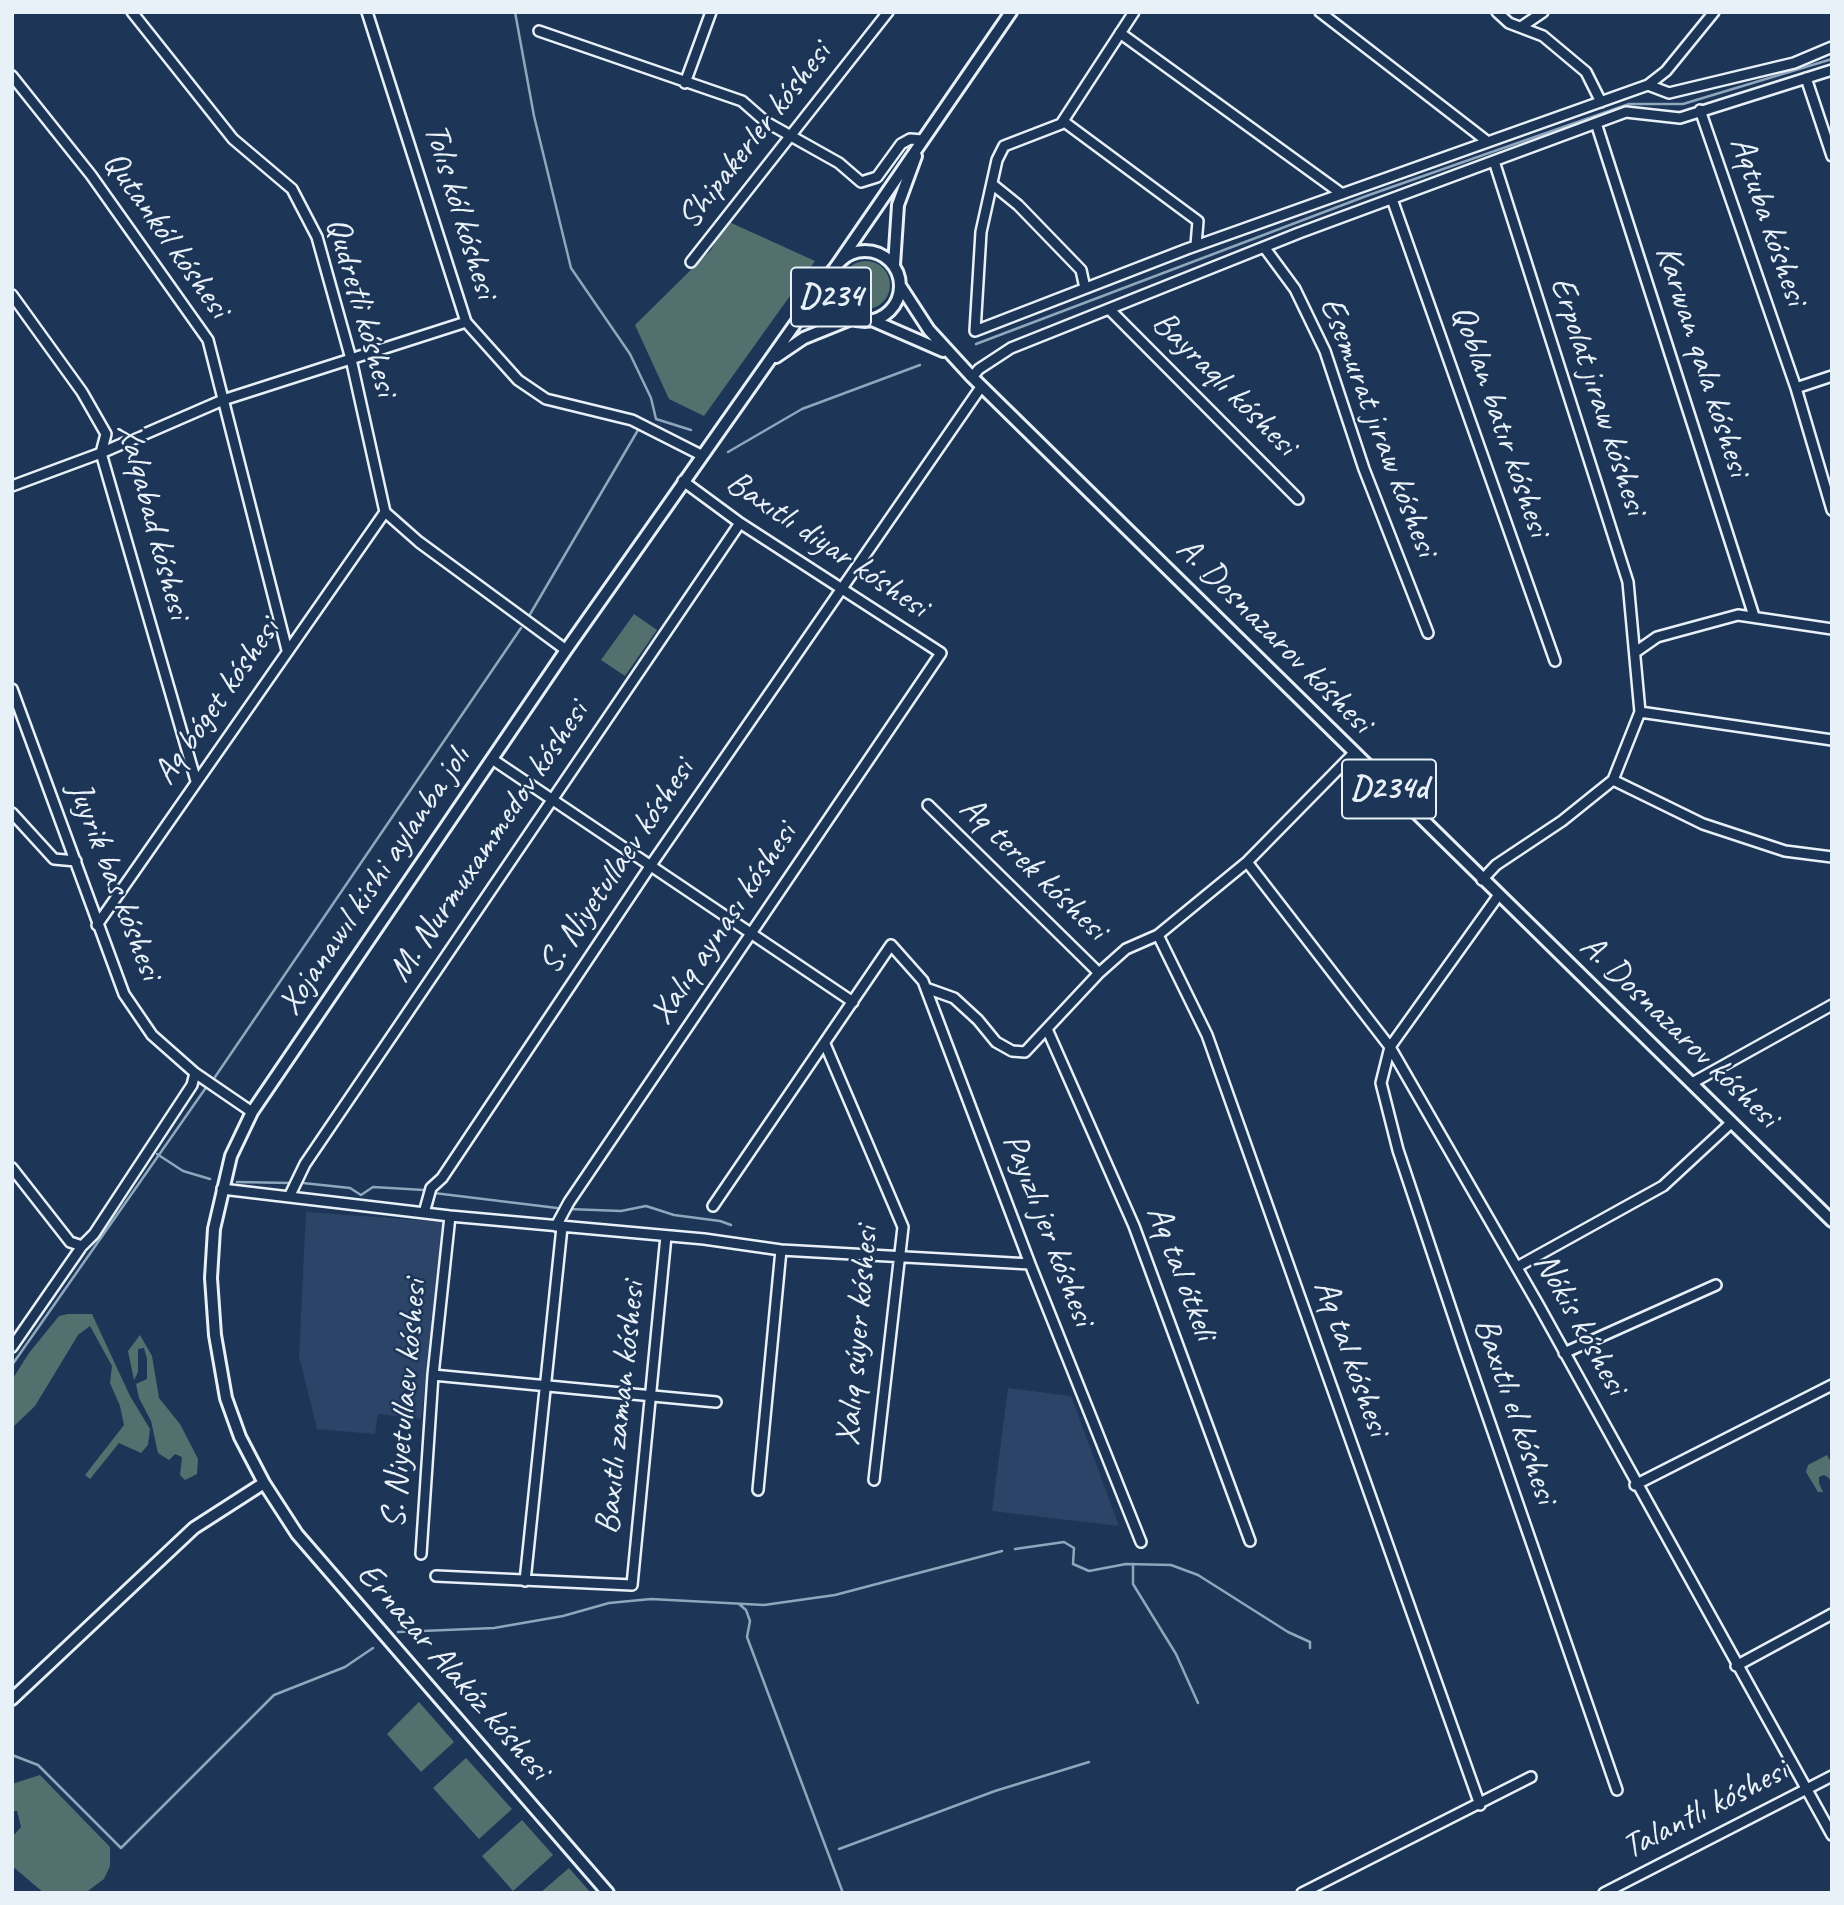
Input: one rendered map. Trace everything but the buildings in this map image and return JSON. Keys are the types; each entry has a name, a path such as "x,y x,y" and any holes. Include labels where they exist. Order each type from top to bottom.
{"main road":[{"name":"Xojanawıl kishi aylanba jolı","path":"264,1483 240,1437 226,1398 215,1335 211,1278 214,1229 222,1189 231,1156 252,1112 566,650 1011,12"},
{"name":"Xojanawıl kishi aylanba jolı","path":"894,265 898,205 922,140"},
{"name":"D234","path":"894,265 886,257 866,251 855,252 835,268 830,281 834,304 851,319 874,321 893,308 901,287"},
{"path":"894,265 901,287"},
{"name":"D234d","path":"901,287 948,354"},
{"name":"Xojanawıl kishi aylanba jolı","path":"765,365 804,338 851,319"},
{"name":"D234d","path":"874,321 948,354"},
{"name":"A. Dosnazarov kóshesi","path":"948,354 1832,1221"},
{"path":"12,1699 194,1528 264,1483"},
{"name":"Ernazar Alakóz kóshesi","path":"264,1483 297,1534 608,1893"}],"street":[{"name":"Qudretli kóshesi","path":"132,12 233,139 292,189 317,237 351,359 386,512"},
{"name":"Tolıs kól kóshesi","path":"367,12 466,323 518,380 546,399 632,420 701,455"},
{"path":"685,83 711,12"},
{"name":"Shipakerler kóshesi","path":"691,262 793,137 888,12"},
{"path":"1134,12 1063,121 1004,146 981,232 975,331 1196,245 1648,85 1666,71 1714,12"},
{"path":"1320,12 1488,142"},
{"path":"1497,12 1521,27 1543,36 1586,72 1601,102"},
{"path":"1521,27 1543,12"},
{"path":"539,31 742,101 766,122 839,163 861,182 877,177 901,144 910,139 922,140"},
{"path":"1120,33 1342,194"},
{"path":"1648,85 1669,93 1794,63 1832,47"},
{"path":"972,377 979,369 1011,348 1264,247 1626,112 1680,118 1832,70"},
{"name":"Qutankól kóshesi","path":"12,76 91,175 208,340 287,650"},
{"path":"1806,78 1832,156"},
{"name":"Aqtuba kóshesi","path":"1700,110 1796,388 1832,510"},
{"path":"1063,121 1198,221 1196,245"},
{"name":"Karwan qala kóshesi","path":"1596,123 1755,616"},
{"name":"Erpolat jıraw kóshesi","path":"1494,161 1628,582 1637,651 1640,712"},
{"path":"992,184 1018,205 1081,270 1085,288"},
{"name":"Qoblan batır kóshesi","path":"1392,199 1555,662"},
{"name":"Esemurat jıraw kóshesi","path":"1264,247 1295,289 1325,351 1364,469 1428,633"},
{"name":"Xalqabad kóshesi","path":"12,295 82,392 106,434 101,453 196,781"},
{"name":"Bayraqlı kóshesi","path":"1109,309 1298,499"},
{"path":"12,486 101,453 223,400 466,323"},
{"path":"1796,388 1832,376"},
{"name":"S. Niyetullaev kóshesi","path":"424,1213 430,1188 442,1178 651,865 981,387"},
{"name":"Baxıtlı diyar kóshesi","path":"683,481 740,523 940,653"},
{"path":"386,512 419,542 566,650"},
{"name":"Aq bóget kóshesi","path":"97,925 386,512"},
{"name":"M. Nurmuxammedov kóshesi","path":"290,1195 305,1164 740,523"},
{"path":"1637,651 1657,637 1691,625 1738,615 1832,629"},
{"name":"Xalıq aynası kóshesi","path":"525,1581 559,1227 569,1202 940,653"},
{"name":"Juyrik bas kóshesi","path":"12,689 124,994 152,1035 195,1073 252,1112"},
{"path":"1482,880 1496,865 1562,821 1613,780 1640,712 1832,740"},
{"path":"926,988 954,998 978,1020 996,1042 1013,1051 1024,1052 1099,973 1126,949 1158,935 1247,862 1353,754"},
{"path":"492,759 853,1002 713,1206"},
{"path":"1613,780 1703,824 1785,851 1832,857"},
{"name":"Aq terek kóshesi","path":"928,806 1099,973"},
{"path":"12,813 54,859 76,860"},
{"name":"Nókis kóshesi","path":"1247,862 1390,1047 1517,1267 1635,1485 1832,1835"},
{"path":"1390,1047 1498,896"},
{"name":"Aq tal kóshesi","path":"1158,935 1207,1035 1480,1805"},
{"name":"Payızlı jer kóshesi","path":"853,1002 891,945 926,988 1030,1264 1141,1542"},
{"path":"1692,1083 1832,1005"},
{"name":"Aq tal ótkeli","path":"1047,1029 1135,1226 1250,1541"},
{"name":"Xalıq súyer kóshesi","path":"825,1044 903,1227 874,1480"},
{"name":"Baxıtlı el kóshesi","path":"1390,1047 1381,1083 1398,1150 1617,1790"},
{"path":"12,1348 82,1246 94,1234 192,1085 195,1073"},
{"path":"1517,1267 1663,1186 1731,1123"},
{"path":"12,1168 70,1242 82,1246"},
{"path":"222,1189 780,1250 1030,1264"},
{"name":"S. Niyetullaev kóshesi","path":"421,1554 433,1375 450,1216"},
{"name":"Baxıtlı zaman kóshesi","path":"525,1581 632,1585 666,1236"},
{"path":"758,1490 780,1250"},
{"path":"1564,1353 1716,1285"},
{"path":"433,1375 650,1398 716,1402"},
{"path":"1635,1485 1832,1385"},
{"path":"436,1576 525,1581"},
{"path":"1736,1666 1832,1614"},
{"name":"Talantlı kóshesi","path":"1604,1893 1832,1776"},
{"path":"1302,1893 1531,1777"}],"shaded area":[{"path":"306,1212 445,1222 421,1419 378,1414 375,1434 317,1429 299,1356"},
{"path":"1008,1388 1071,1396 1119,1526 992,1511"}],"green space":[{"path":"727,221 815,261 704,416 669,399 635,325 711,250"},
{"path":"866,261 883,268 890,285 883,302 866,309 849,302 842,285 849,268"},
{"path":"634,614 657,630 625,676 601,660"},
{"path":"92,1314 130,1396 150,1429 148,1445 141,1453 119,1443 90,1479 85,1475 124,1425 120,1406 110,1383 112,1366 90,1326 78,1335 35,1406 12,1428 12,1380 29,1353 59,1316"},
{"path":"140,1335 152,1356 159,1398 180,1424 198,1459 197,1474 185,1480 180,1475 182,1457 175,1454 169,1460 158,1453 151,1421 139,1398 136,1384 147,1379 147,1359 144,1348 138,1349 138,1372 134,1380 128,1351"},
{"path":"1827,1455 1832,1464 1832,1486 1829,1478 1824,1475 1819,1477 1823,1492 1818,1492 1806,1472 1808,1465"},
{"path":"419,1702 454,1742 421,1772 387,1734"},
{"path":"466,1758 512,1809 479,1839 433,1788"},
{"path":"40,1775 110,1847 110,1866 104,1879 85,1893 44,1893 12,1866 12,1834 21,1827 17,1811 12,1811 12,1784"},
{"path":"522,1820 553,1855 513,1891 482,1856"},
{"path":"569,1868 591,1893 540,1893"}],"waterway":[{"path":"515,12 534,116 571,268 630,354 651,398 656,419 691,430"},
{"path":"976,344 1369,195 1629,104 1683,104 1832,59"},
{"path":"728,452 802,409 920,365"},
{"path":"529,616 638,430"},
{"path":"215,1077 521,628"},
{"path":"12,1365 205,1089"},
{"path":"157,1154 183,1171 210,1179"},
{"path":"237,1182 291,1183"},
{"path":"303,1183 350,1188 361,1195 373,1187 424,1190"},
{"path":"434,1193 557,1208"},
{"path":"568,1209 621,1211 646,1206 674,1215 731,1225"},
{"path":"1015,1549 1064,1542 1074,1548 1073,1564 1089,1571 1126,1564 1171,1565 1198,1575 1288,1632 1310,1642 1310,1648"},
{"path":"398,1632 494,1628 563,1616 609,1603 651,1599 764,1605 835,1595 1002,1551"},
{"path":"1133,1564 1133,1584 1176,1654 1198,1703"},
{"path":"739,1604 746,1610 750,1621 747,1637 843,1893"},
{"path":"12,1755 38,1765 121,1848 274,1695 345,1667 373,1648"},
{"path":"839,1849 995,1791 1089,1762"}]}
